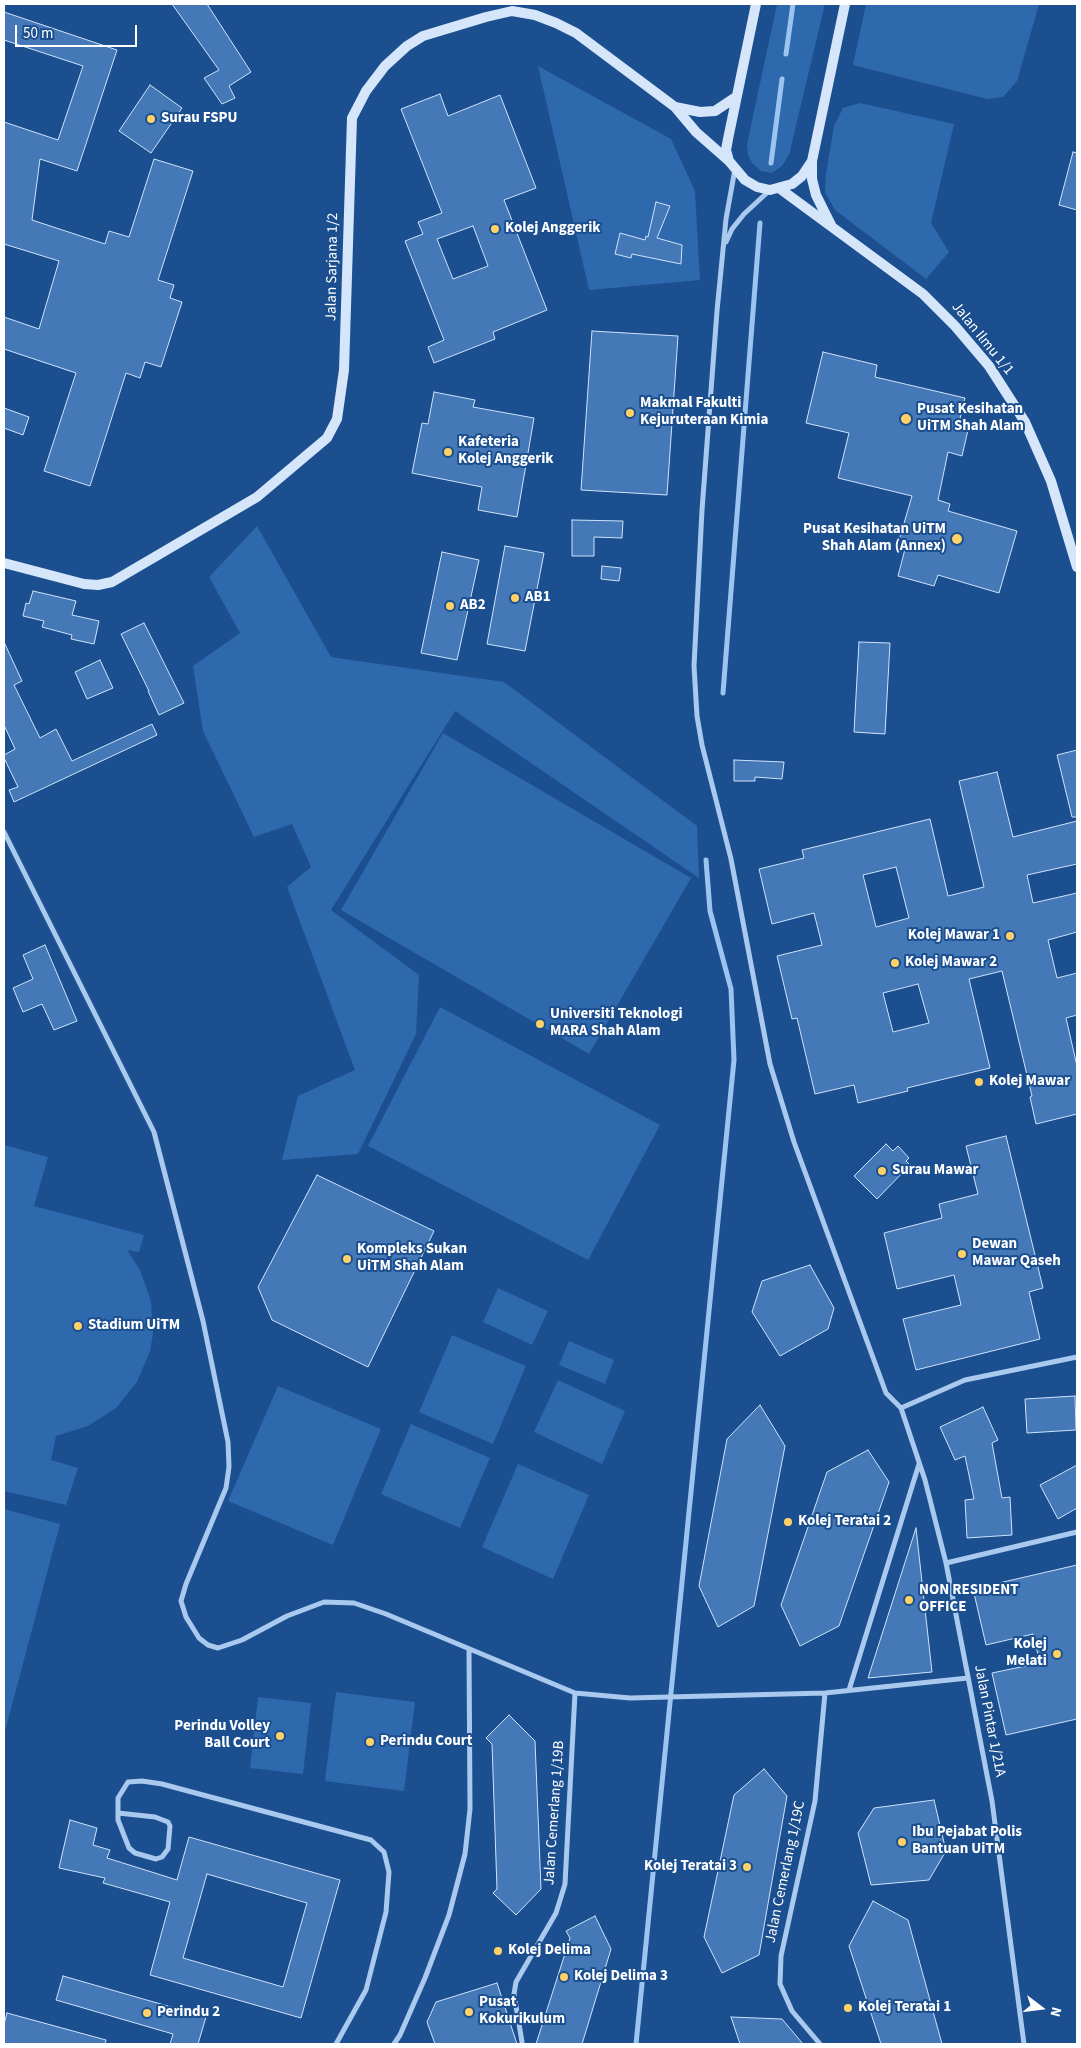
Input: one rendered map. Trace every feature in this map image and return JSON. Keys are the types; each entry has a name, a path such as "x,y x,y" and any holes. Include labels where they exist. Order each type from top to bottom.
{"street":[{"path":"756,4 726,150 732,165 717,311 702,510 694,666 697,716 702,745 731,859 770,1064 794,1142 886,1392 901,1408 965,1380 1077,1357"},
{"path":"724,247 732,229 755,203 774,189 792,184 802,176 812,161 845,4"},
{"name":"Jalan Sarjana 1/2","path":"4,563 84,584 98,586 112,582 257,497 327,438 337,419 344,362 352,118 366,91 385,66 408,46 423,36 486,17 512,12 535,15 576,33 675,107"},
{"path":"675,107 700,112 715,111 736,98"},
{"name":"Jalan Ilmu 1/1","path":"675,107 696,132 732,165 745,180 757,187 774,189 832,228 923,294 956,326 989,366 1024,422 1051,481 1077,566"},
{"name":"Jalan Ilmu 1/1","path":"812,161 812,178 816,195 832,228"},
{"path":"4,832 154,1132 204,1321 228,1442 229,1467 226,1488 186,1584 182,1601 186,1617 199,1638 208,1645 218,1648 242,1640 287,1616 324,1602 354,1604 386,1614 576,1693 646,1698 825,1693 968,1678"},
{"name":"Jalan Pintar 1/21A","path":"901,1408 919,1462 946,1563 992,1802 1024,2044"},
{"path":"849,1690 919,1462"},
{"path":"946,1563 1077,1532"},
{"path":"394,2044 400,2035 425,1978 450,1915 465,1854 470,1809 469,1649"},
{"name":"Jalan Cemerlang 1/19B","path":"522,2042 514,1994 516,1982 556,1913 565,1884 576,1693"},
{"name":"Jalan Cemerlang 1/19C","path":"820,2044 792,2011 780,1984 781,1956 815,1801 825,1693"},
{"path":"118,1813 155,1817 168,1822 170,1826 168,1849 162,1857 156,1859 135,1853 129,1848 118,1820 118,1813 118,1798 122,1788 128,1782 142,1781 162,1784 372,1840 384,1852 389,1872 386,1912 366,1990 336,2044"}],"shaded area":[{"path":"777,4 825,4 789,155 782,166 772,173 761,171 752,163 748,155 747,144"},
{"path":"866,4 1039,4 1017,81 1003,97 987,99 853,65"},
{"path":"538,66 671,139 695,191 700,280 589,290"},
{"path":"860,103 954,124 931,223 949,252 926,279 835,210 825,192 826,173 834,126 843,108"},
{"path":"257,526 331,657 504,682 697,826 699,878 455,711 331,910 419,975 416,1034 358,1154 282,1160 298,1096 355,1070 287,887 311,867 292,824 254,837 203,731 193,666 240,633 209,577"},
{"path":"443,733 691,878 589,1054 341,910"},
{"path":"440,1007 660,1125 588,1260 368,1146"},
{"name":"Stadium UiTM","path":"4,1145 48,1157 34,1206 144,1235 139,1252 127,1250 140,1270 151,1301 153,1334 150,1351 137,1382 116,1408 88,1426 56,1436 51,1460 78,1468 66,1505 4,1491"},
{"path":"498,1288 548,1311 532,1345 483,1322"},
{"path":"452,1335 526,1366 493,1444 419,1412"},
{"path":"569,1341 614,1360 605,1384 559,1365"},
{"path":"558,1380 625,1411 602,1464 534,1432"},
{"path":"278,1386 381,1429 333,1545 228,1501"},
{"path":"411,1424 490,1458 460,1528 381,1494"},
{"path":"518,1464 589,1495 553,1579 482,1547"},
{"path":"4,1509 60,1524 4,1735"},
{"name":"Perindu Court","path":"336,1692 415,1702 404,1791 325,1781"},
{"name":"Perindu Volley Ball Court","path":"258,1697 311,1703 303,1774 250,1768"}],"building":[{"path":"172,4 207,4 251,72 229,86 235,98 222,104 204,78 219,70"},
{"path":"4,12 117,50 77,171 40,159 32,220 105,244 109,231 129,237 154,159 193,171 158,280 174,285 170,298 182,302 161,367 145,362 140,378 126,373 90,486 44,471 76,373 4,349 4,317 39,329 59,261 4,244 4,122 58,140 83,66 4,40"},
{"name":"Surau FSPU","path":"150,85 182,108 151,153 119,131"},
{"name":"Kolej Anggerik","path":"440,94 448,116 500,95 536,188 504,200 547,310 493,332 495,339 434,363 428,347 444,340 405,241 423,234 418,222 442,213 401,109","holes":["473,226 488,266 453,279 437,239"]},
{"path":"1073,152 1077,153 1077,210 1059,205"},
{"path":"656,202 670,206 657,238 682,245 681,264 632,254 631,258 615,254 620,233 645,240 646,236 648,237"},
{"name":"Makmal Fakulti Kejuruteraan Kimia","path":"592,331 678,336 667,495 581,490"},
{"name":"Pusat Kesihatan UiTM Shah Alam","path":"823,352 877,365 875,377 965,398 958,427 968,430 962,456 948,452 938,500 950,504 948,511 1017,531 999,593 938,575 934,586 898,576 905,549 897,547 912,496 838,478 849,433 806,423"},
{"path":"434,392 475,400 473,407 534,418 517,517 478,510 482,487 412,473 422,423 428,424"},
{"path":"4,408 29,417 23,435 4,428"},
{"path":"572,520 623,521 622,538 594,537 594,556 572,556"},
{"name":"AB1","path":"505,546 544,553 525,651 487,644"},
{"name":"AB2","path":"442,552 479,560 457,660 421,653"},
{"path":"602,566 621,568 619,581 601,579"},
{"path":"33,591 76,601 72,615 99,621 94,644 71,639 72,635 42,627 44,621 23,616 26,603 29,604"},
{"path":"144,623 184,703 159,715 121,634"},
{"path":"4,642 22,681 14,685 40,738 56,729 72,761 152,724 157,735 14,802 9,790 18,787 4,758 4,755 15,749 4,725"},
{"path":"859,642 890,643 885,734 854,732"},
{"path":"100,660 113,688 87,699 75,672"},
{"path":"1077,750 1077,817 1072,817 1057,755"},
{"path":"734,760 784,762 782,779 755,777 755,781 734,781"},
{"path":"997,772 1013,837 1077,821 1077,864 1027,875 1033,903 1077,893 1077,932 1048,940 1057,978 1077,973 1077,1015 1066,1018 1077,1066 1077,1114 1036,1124 1030,1097 1032,1096 1002,971 969,979 990,1068 907,1088 908,1091 858,1103 854,1085 815,1094 797,1018 792,1019 777,956 822,945 814,913 772,924 759,869 804,858 802,850 930,819 948,896 984,887 959,781","holes":["896,867 909,918 876,927 863,875","918,984 929,1023 893,1032 883,993"]},
{"path":"45,945 77,1021 54,1030 42,1004 23,1012 13,988 33,979 23,955"},
{"name":"Dewan Mawar Qaseh","path":"1006,1136 1043,1288 1029,1292 1040,1339 916,1370 903,1319 961,1305 954,1275 897,1289 884,1233 942,1218 939,1204 978,1194 966,1146"},
{"name":"Surau Mawar","path":"886,1144 893,1151 898,1146 909,1158 906,1161 910,1165 877,1199 854,1176"},
{"name":"Kompleks Sukan UiTM Shah Alam","path":"317,1175 434,1231 368,1367 272,1320 258,1287"},
{"path":"810,1265 834,1308 828,1329 780,1356 752,1312 762,1281"},
{"path":"1075,1396 1076,1430 1027,1433 1025,1399"},
{"path":"760,1405 785,1446 754,1606 718,1627 699,1586 727,1439"},
{"path":"983,1407 998,1440 992,1443 1002,1498 1010,1497 1012,1535 967,1538 965,1500 974,1499 965,1456 955,1460 940,1427"},
{"name":"Kolej Teratai 2","path":"868,1450 889,1482 839,1626 800,1646 781,1605 827,1472"},
{"path":"1077,1465 1077,1508 1058,1519 1040,1485"},
{"name":"NON RESIDENT OFFICE","path":"916,1528 932,1672 868,1678"},
{"name":"Kolej Melati","path":"1077,1565 1077,1719 1006,1735 992,1673 1040,1663 1033,1634 986,1645 973,1589"},
{"path":"509,1715 535,1741 541,1889 516,1915 493,1893 497,1889 492,1744 486,1738"},
{"name":"Kolej Teratai 3","path":"764,1769 787,1796 759,1955 722,1973 704,1937 734,1795"},
{"name":"Ibu Pejabat Polis Bantuan UiTM","path":"934,1800 946,1851 929,1880 871,1885 858,1833 874,1808"},
{"path":"70,1820 97,1828 93,1845 110,1850 107,1858 177,1880 189,1837 340,1880 301,2018 150,1975 170,1902 103,1883 105,1878 59,1868","holes":["207,1874 307,1903 283,1987 183,1958"]},
{"path":"873,1901 908,1920 942,2044 881,2044 849,1946"},
{"name":"Kolej Delima 3","path":"595,1916 611,1949 582,2044 536,2044 570,1938 566,1931"},
{"name":"Perindu 2","path":"63,1976 206,2017 198,2044 170,2044 173,2034 56,2000"},
{"name":"Pusat Kokurikulum","path":"497,1983 517,2044 435,2044 427,2022 436,2002"},
{"path":"7,2013 106,2040 105,2044 4,2044 4,2024"},
{"path":"731,2017 782,2019 803,2044 740,2044"}],"waterway":[{"path":"786,54 793,4"},
{"path":"771,163 782,79"},
{"path":"723,693 760,223"},
{"path":"636,2044 734,1060 731,989 710,911 706,860"}],"place":[{"name":"Surau FSPU","path":"151,119"},
{"name":"Kolej Anggerik","path":"495,229"},
{"name":"Makmal Fakulti Kejuruteraan Kimia","path":"630,413"},
{"name":"Pusat Kesihatan UiTM Shah Alam","path":"906,419"},
{"name":"Kafeteria Kolej Anggerik","path":"448,452"},
{"name":"Pusat Kesihatan UiTM Shah Alam (Annex)","path":"957,539"},
{"name":"AB1","path":"515,598"},
{"name":"AB2","path":"450,606"},
{"name":"Kolej Mawar 1","path":"1010,936"},
{"name":"Kolej Mawar 2","path":"895,963"},
{"name":"Universiti Teknologi MARA Shah Alam","path":"540,1024"},
{"name":"Kolej Mawar","path":"979,1082"},
{"name":"Surau Mawar","path":"882,1171"},
{"name":"Dewan Mawar Qaseh","path":"962,1254"},
{"name":"Kompleks Sukan UiTM Shah Alam","path":"347,1259"},
{"name":"Stadium UiTM","path":"78,1326"},
{"name":"Kolej Teratai 2","path":"788,1522"},
{"name":"NON RESIDENT OFFICE","path":"909,1600"},
{"name":"Kolej Melati","path":"1057,1654"},
{"name":"Perindu Volley Ball Court","path":"280,1736"},
{"name":"Perindu Court","path":"370,1742"},
{"name":"Ibu Pejabat Polis Bantuan UiTM","path":"902,1842"},
{"name":"Kolej Teratai 3","path":"747,1867"},
{"name":"Kolej Delima","path":"498,1951"},
{"name":"Kolej Delima 3","path":"564,1977"},
{"name":"Kolej Teratai 1","path":"848,2008"},
{"name":"Pusat Kokurikulum","path":"469,2012"},
{"name":"Perindu 2","path":"147,2013"}]}
